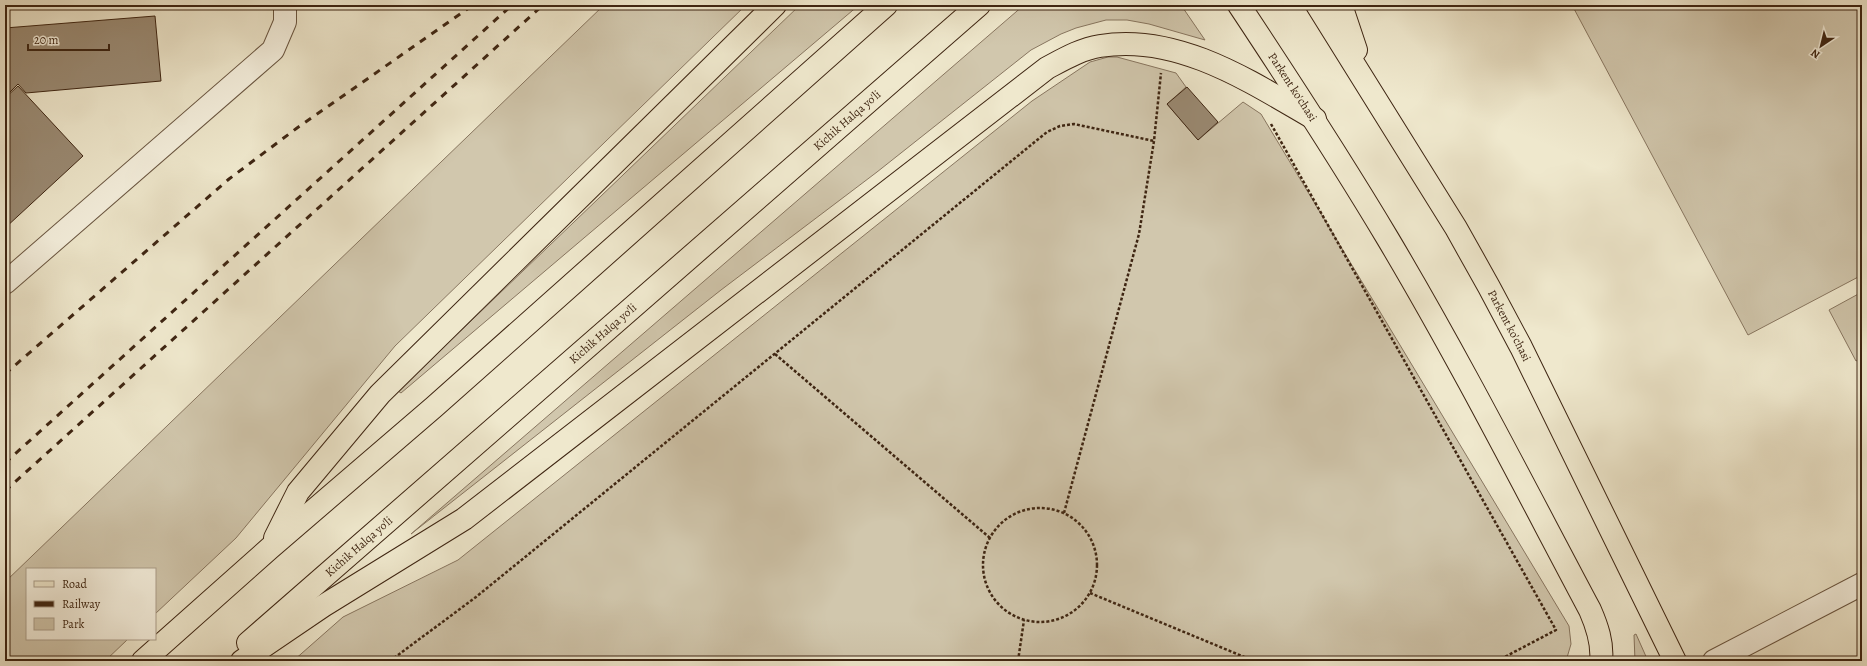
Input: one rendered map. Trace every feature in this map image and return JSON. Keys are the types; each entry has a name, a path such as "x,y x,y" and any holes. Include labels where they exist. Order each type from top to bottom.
{"main road":[{"path":"270,548 298,492 380,394 776,5"},
{"path":"143,661 270,548 434,407 886,5"},
{"name":"Kichik Halqa yo'li","path":"227,661 979,5"},
{"name":"Parkent ko'chasi","path":"1239,5 1315,119 1389,240 1459,363 1590,610 1601,647 1601,661"},
{"name":"Parkent ko'chasi","path":"1317,5 1456,228 1492,294 1630,566 1675,661"},
{"path":"1341,5 1369,87"},
{"path":"242,661 324,606 464,519 1047,68 1077,52 1100,46 1129,44 1163,48 1197,58 1236,74 1315,119"}],"lane":[{"path":"5,283 273,50 285,22 285,5"},
{"path":"1714,661 1862,584"}],"path":[{"path":"1064,513 1139,234 1154,142 1161,71"},
{"path":"390,661 476,597 1047,132 1060,126 1074,124 1154,142"},
{"path":"1281,140 1556,630 1497,661"},
{"path":"775,354 990,538"},
{"path":"1045,508 1064,513 1079,523 1091,539 1097,556 1097,576 1090,593 1078,608 1062,619 1043,623 1024,620 1007,612 994,599 986,582 983,564 986,545 995,529 1009,516 1027,509 1045,508"},
{"path":"1090,593 1254,661"},
{"path":"1018,661 1024,620"}],"green space":[{"path":"604,5 746,5 395,346 236,538 156,613 156,568 26,568 26,640 127,640 105,661 19,661 5,655 5,582"},
{"path":"800,5 859,5 401,393 398,391"},
{"path":"1024,5 1181,5 1205,40 1149,24 1127,20 1106,20 1076,28 1061,34 1031,50 877,172 721,290 411,534"},
{"path":"1572,5 1862,5 1862,275 1748,335"},
{"path":"1108,57 1117,57 1176,73 1186,87 1167,104 1198,140 1243,102 1261,114 1569,626 1571,644 1566,661 293,661 343,617 458,560 1032,101 1090,62"},
{"path":"1862,292 1862,358 1856,361 1829,310"},
{"path":"1636,634 1648,661 1635,661 1634,635"}],"building":[{"path":"155,16 161,81 26,93 18,84 8,94 5,94 5,28"},
{"path":"18,86 83,156 5,228 5,98"},
{"path":"1187,87 1218,122 1198,140 1167,104"}],"railway":[{"path":"5,374 229,179 297,128 473,5"},
{"path":"5,463 512,5"},
{"path":"5,491 543,5"}]}
